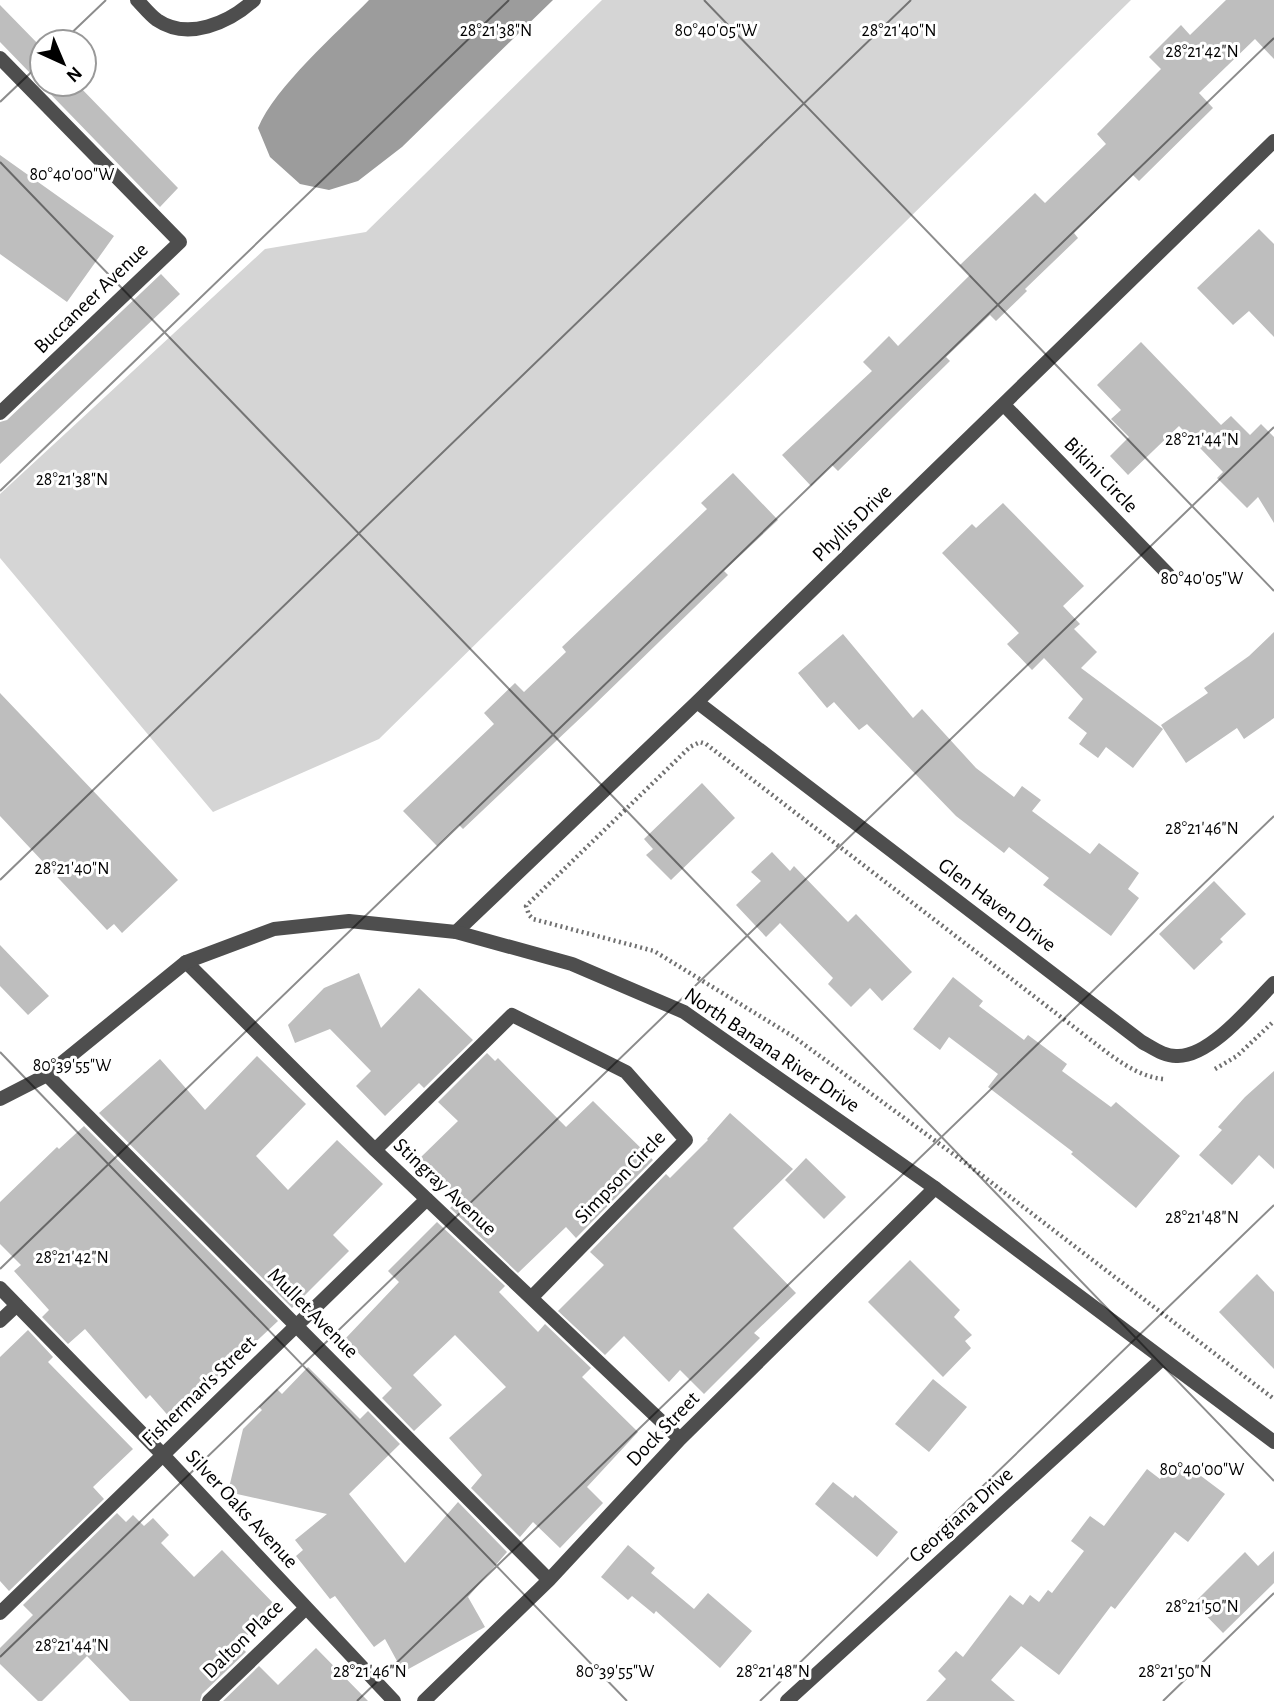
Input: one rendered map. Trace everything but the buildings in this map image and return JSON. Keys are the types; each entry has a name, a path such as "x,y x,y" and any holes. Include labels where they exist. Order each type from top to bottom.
{"street":[{"path":"137,0 158,21 184,30 213,27 250,1"},
{"name":"Buccaneer Avenue","path":"0,58 180,242 0,413"},
{"name":"Phyllis Drive","path":"456,932 698,702 1273,144"},
{"name":"Bikini Circle","path":"1004,405 1168,574"},
{"name":"Glen Haven Drive","path":"698,702 1131,1034 1159,1052 1178,1056 1196,1051 1216,1039 1274,983"},
{"name":"North Banana River Drive","path":"0,1100 47,1075 186,961 274,929 349,921 456,932 572,964 684,1012 935,1188 1274,1442"},
{"name":"Stingray Avenue","path":"186,961 374,1150 680,1439"},
{"name":"Simpson Circle","path":"374,1150 512,1015 626,1072 686,1140 532,1297"},
{"name":"Mullet Avenue","path":"47,1075 549,1580"},
{"name":"Dock Street","path":"424,1701 549,1580 680,1439 935,1188"},
{"name":"Fisherman's Street","path":"0,1613 427,1199"},
{"name":"Silver Oaks Avenue","path":"0,1288 163,1455 394,1701"},
{"path":"0,1321 17,1305"},
{"name":"Georgiana Drive","path":"787,1701 1162,1359"},
{"name":"Dalton Place","path":"209,1701 306,1608"}],"path":[{"path":"1164,1079 1152,1078 1138,1072 1110,1054 717,752 700,742 690,747 526,906 528,915 533,919 654,951 794,1037 979,1173 1274,1399"},
{"path":"1208,1072 1225,1065 1274,1021"}],"shaded area":[{"path":"369,0 553,0 402,147 358,181 329,190 300,184 270,157 258,128 266,112 292,78"},
{"path":"602,0 1131,0 379,739 213,812 0,558 0,494 265,249 366,232"}]}
